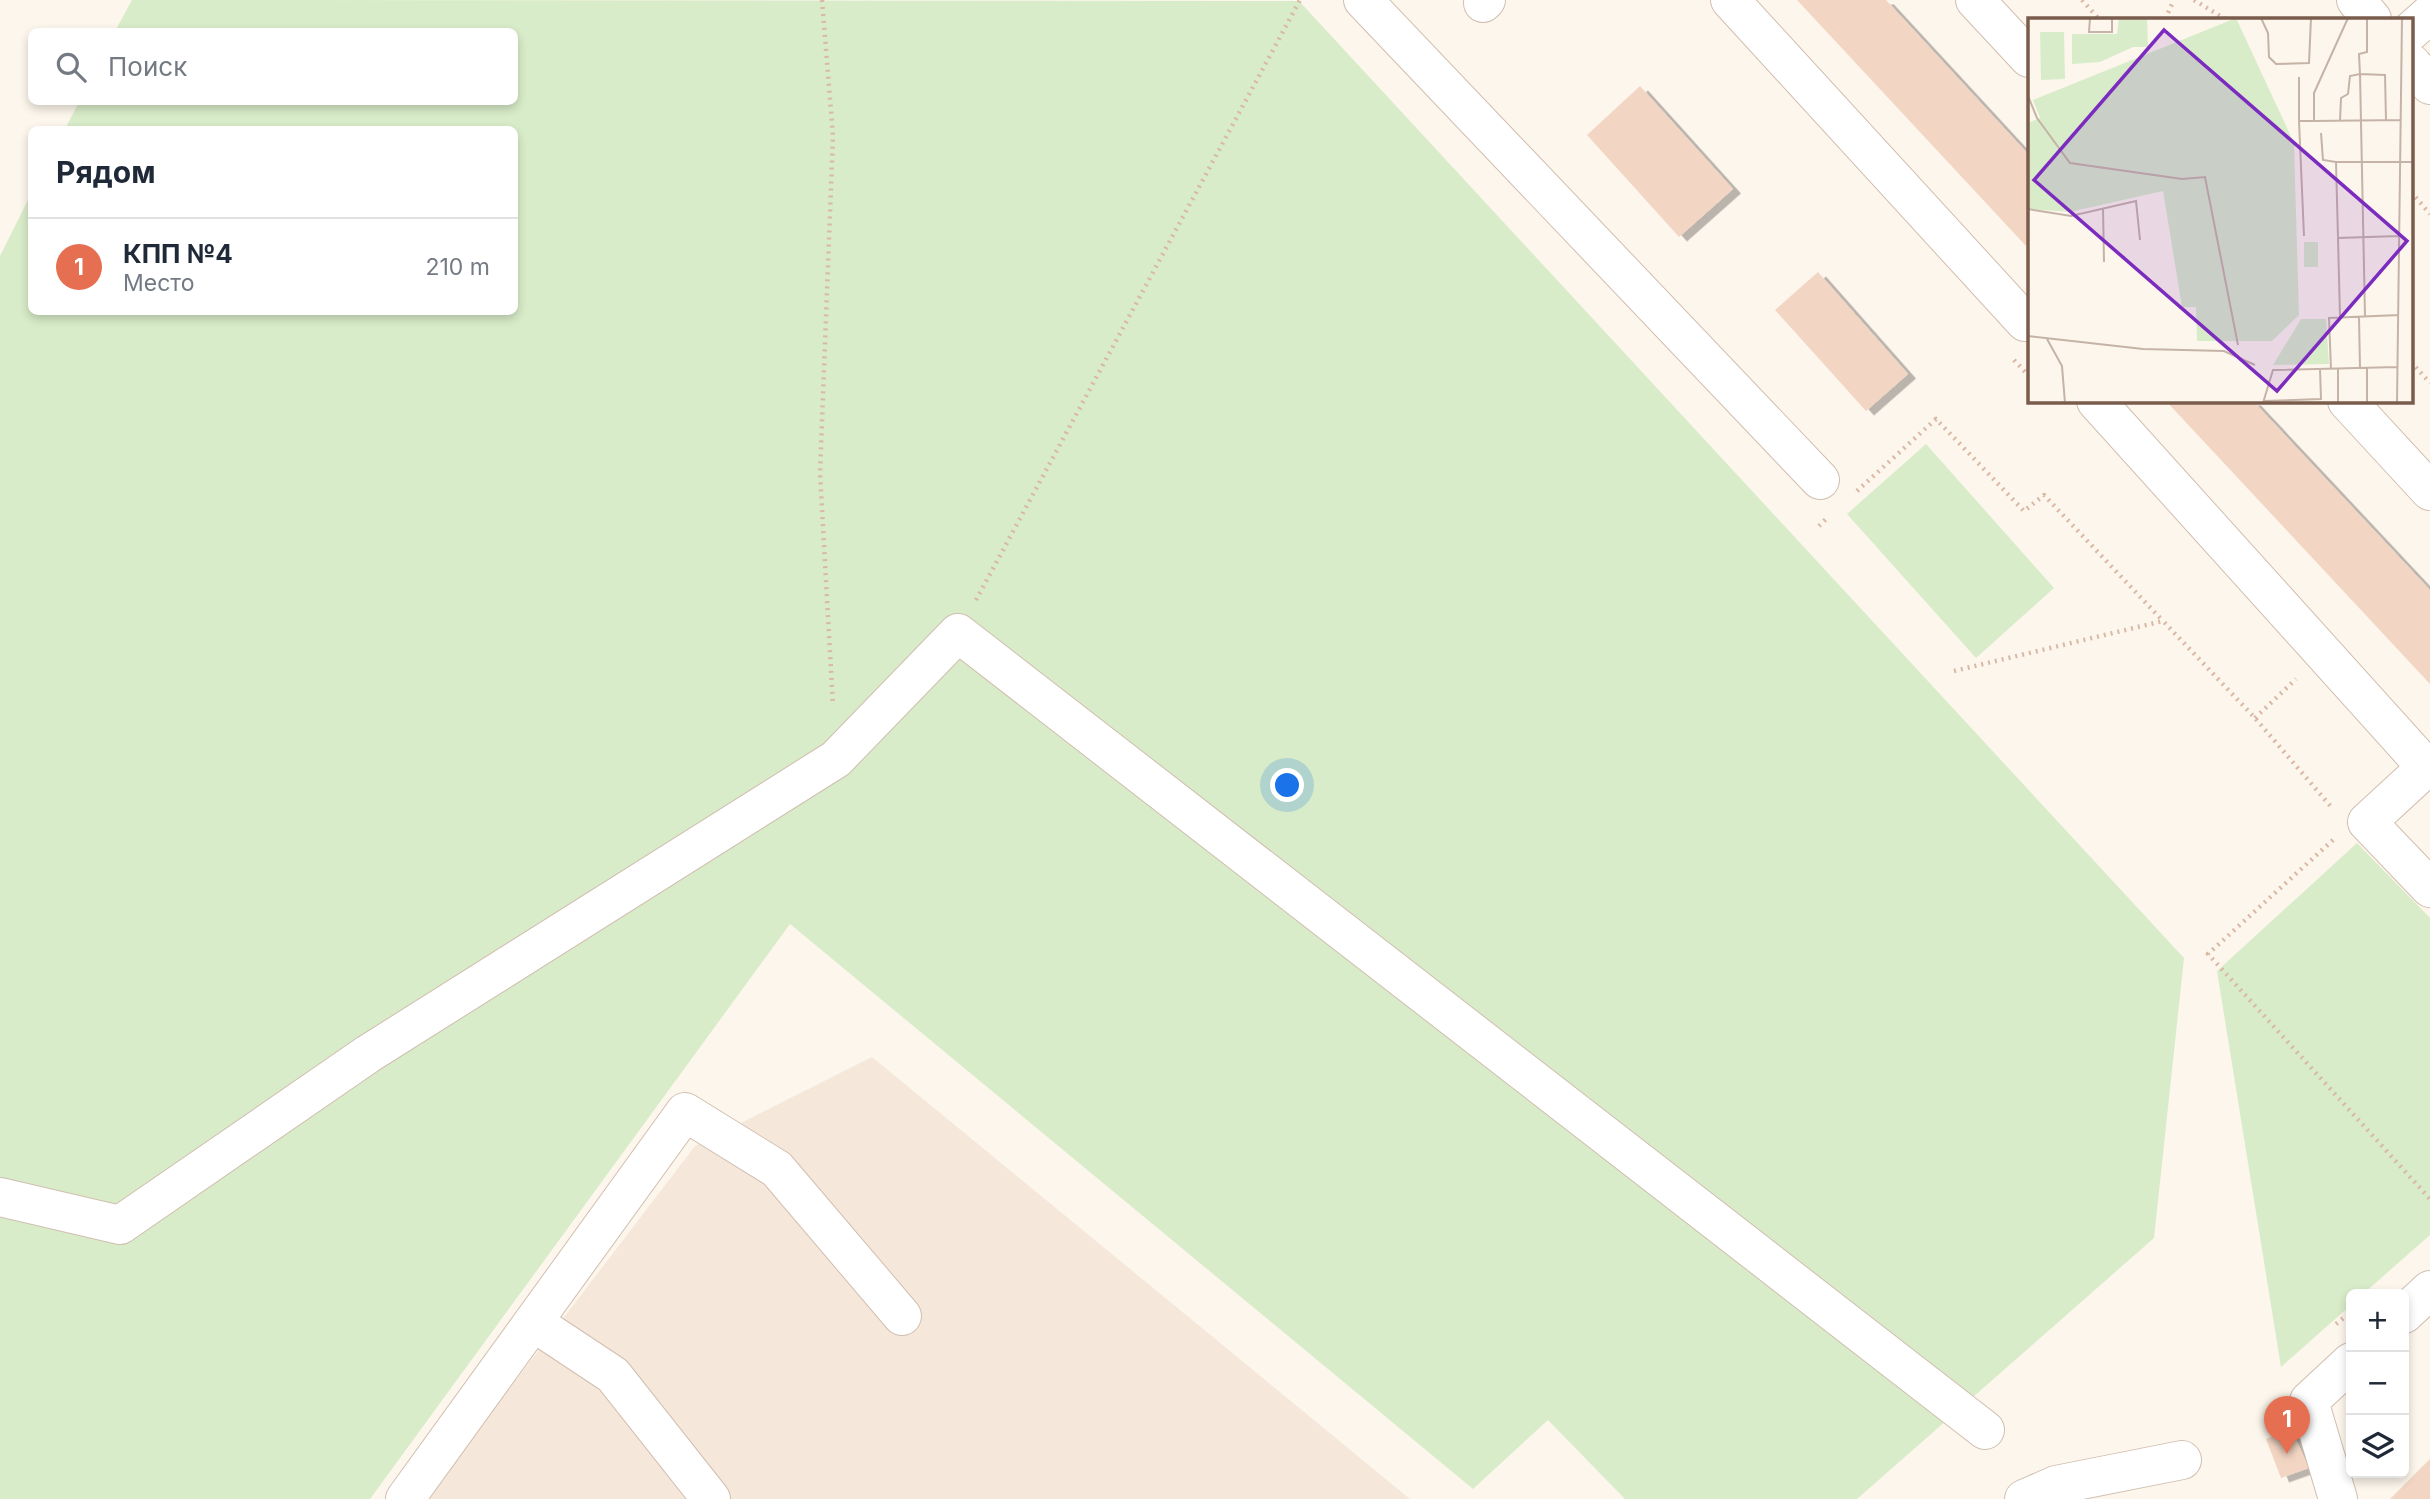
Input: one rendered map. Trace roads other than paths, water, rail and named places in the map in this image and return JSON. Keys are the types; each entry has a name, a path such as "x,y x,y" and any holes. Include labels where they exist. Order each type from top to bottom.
{"street":[{"path":"1363,0 1834,490"},
{"path":"1730,0 2028,323"},
{"path":"1975,0 2028,57"},
{"path":"2412,30 2430,14"},
{"path":"2412,64 2430,85"},
{"path":"2097,402 2428,765 2367,822 2430,888"},
{"path":"2348,402 2430,491"},
{"path":"0,1197 120,1225 368,1054 836,759 958,633 1984,1430"},
{"path":"405,1499 685,1112 777,1169 902,1316"},
{"path":"2409,1309 2430,1290"},
{"path":"533,1322 613,1376 711,1499"},
{"path":"2338,1499 2309,1401 2346,1367"},
{"path":"2024,1499 2056,1485 2182,1460"}],"place":[{"name":"КПП №4","path":"2287,1454"}]}
